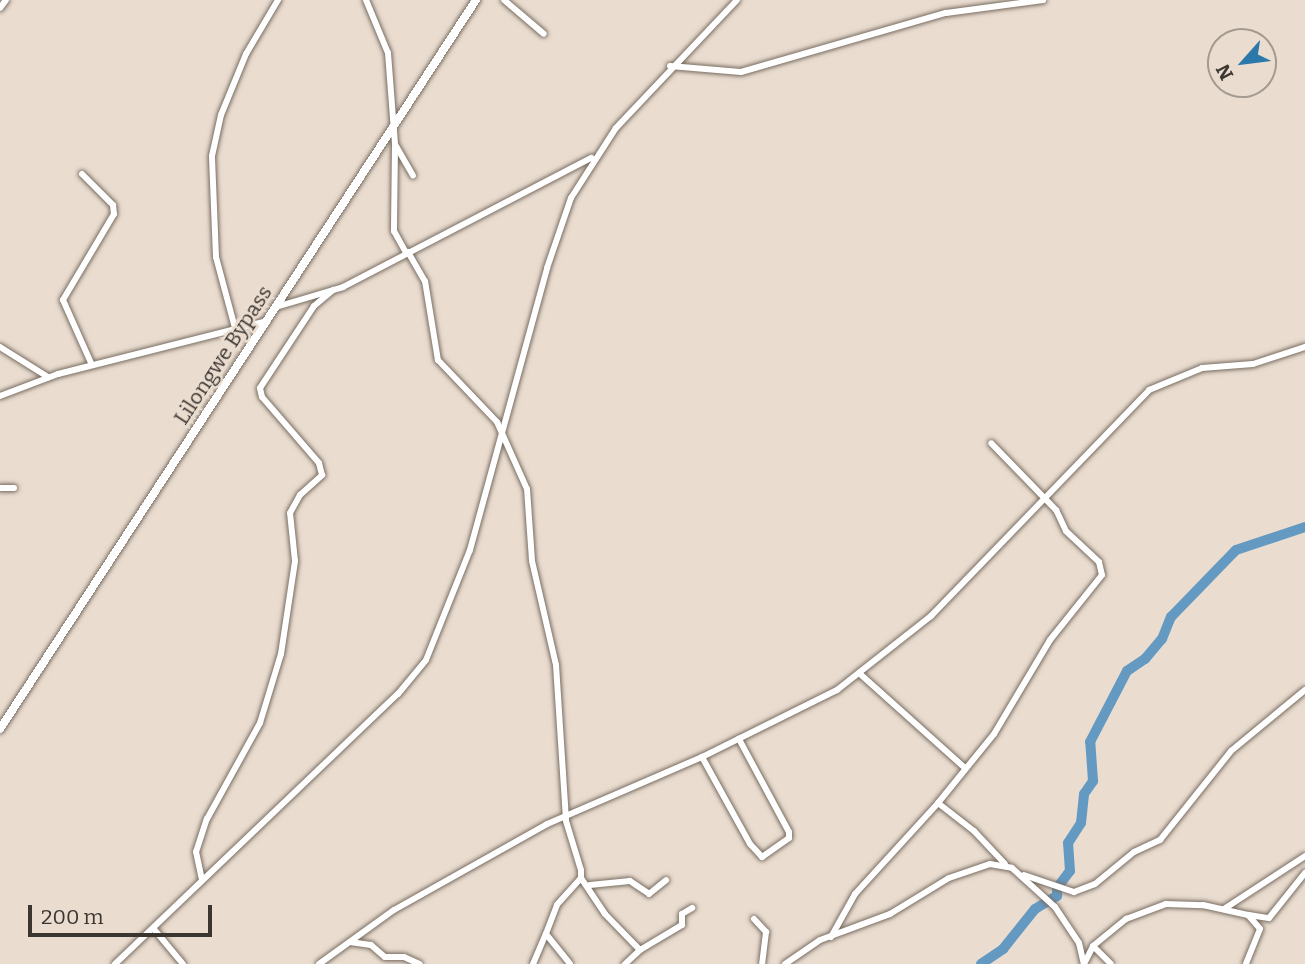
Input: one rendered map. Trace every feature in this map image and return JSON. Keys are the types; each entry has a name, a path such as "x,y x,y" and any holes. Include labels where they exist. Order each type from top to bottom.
{"main road":[{"name":"Lilongwe Bypass","path":"0,729 476,0"}],"street":[{"path":"0,8 6,0"},
{"path":"235,328 216,257 212,156 221,115 246,54 278,0"},
{"path":"366,0 388,53 395,145 394,231 425,281 433,344 442,367 501,428 530,499 532,561 556,665 567,813 581,878 588,884 605,914 640,950"},
{"path":"504,0 544,34"},
{"path":"115,964 398,694 426,660 470,550 501,428 565,213 595,156 670,66 737,0"},
{"path":"670,66 741,72 946,12 1043,0"},
{"path":"395,145 413,175"},
{"path":"274,307 333,290 595,156"},
{"path":"82,174 113,205 114,214 63,300 92,365"},
{"path":"202,880 196,852 207,819 260,723 281,654 295,561 290,513 300,495 322,475 319,463 262,397 260,388 314,306 333,290"},
{"path":"0,396 48,377 264,322"},
{"path":"0,347 48,377"},
{"path":"318,964 394,910 567,813 702,757 825,696 859,673 922,624 1046,501 1131,405 1149,390 1202,368 1253,364 1305,347"},
{"path":"831,937 855,894 938,803 994,734 1050,640 1104,570 1066,531 1046,501 991,443"},
{"path":"0,488 14,488"},
{"path":"859,673 965,768"},
{"path":"1019,874 1074,892 1095,884 1134,852 1160,840 1230,751 1305,690"},
{"path":"702,757 762,857 789,838 789,832 739,739"},
{"path":"938,803 974,831 1004,864 1055,907 1079,943 1084,964"},
{"path":"1224,909 1305,856"},
{"path":"785,964 831,937 890,914 964,871 1004,864"},
{"path":"1084,964 1093,946 1126,919 1152,906 1224,909 1269,918 1305,873"},
{"path":"533,964 558,905 581,878"},
{"path":"588,884 604,887 631,881 649,894 666,880"},
{"path":"625,964 640,950 682,925 682,914 692,908"},
{"path":"1246,964 1260,929 1248,915"},
{"path":"754,919 766,932 762,964"},
{"path":"153,928 183,964"},
{"path":"546,934 570,964"},
{"path":"350,942 371,946 385,957 404,957 420,964"},
{"path":"1093,946 1111,964"}],"waterway":[{"path":"981,964 1003,949 1035,909 1057,896 1057,888 1070,871 1068,843 1081,823 1084,794 1093,781 1090,742 1127,671 1145,659 1162,639 1171,617 1236,550 1305,527"}]}
